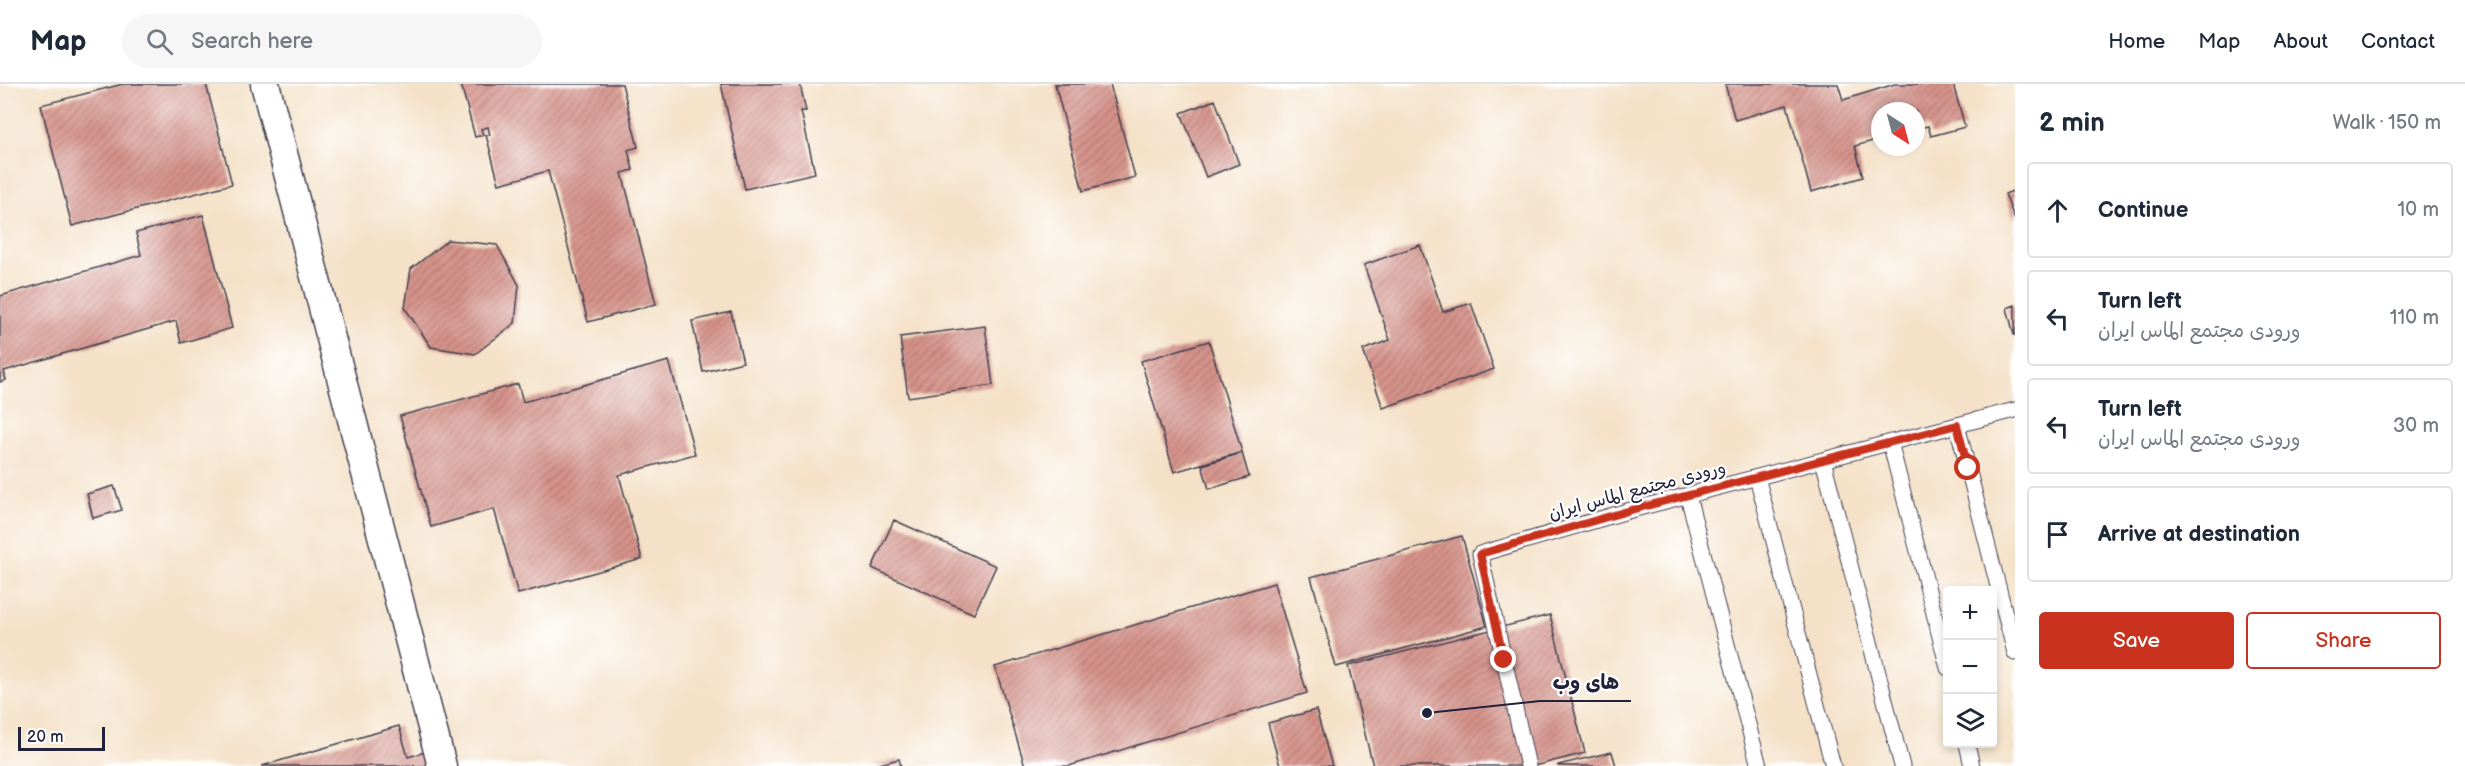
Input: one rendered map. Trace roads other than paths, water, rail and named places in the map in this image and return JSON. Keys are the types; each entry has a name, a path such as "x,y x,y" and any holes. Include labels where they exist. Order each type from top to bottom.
{"street":[{"path":"265,84 442,766"}],"lane":[{"name":"ورودی مجتمع الماس ایران","path":"1528,766 1480,554 1757,477 2015,410"},
{"path":"1957,425 2015,653"},
{"path":"1890,442 1943,652"},
{"path":"1823,460 1902,766"},
{"path":"1757,477 1833,766"},
{"path":"1688,496 1760,766"},
{"path":"1968,748 1972,766"}],"place":[{"name":"های وب","path":"1427,713"}]}
